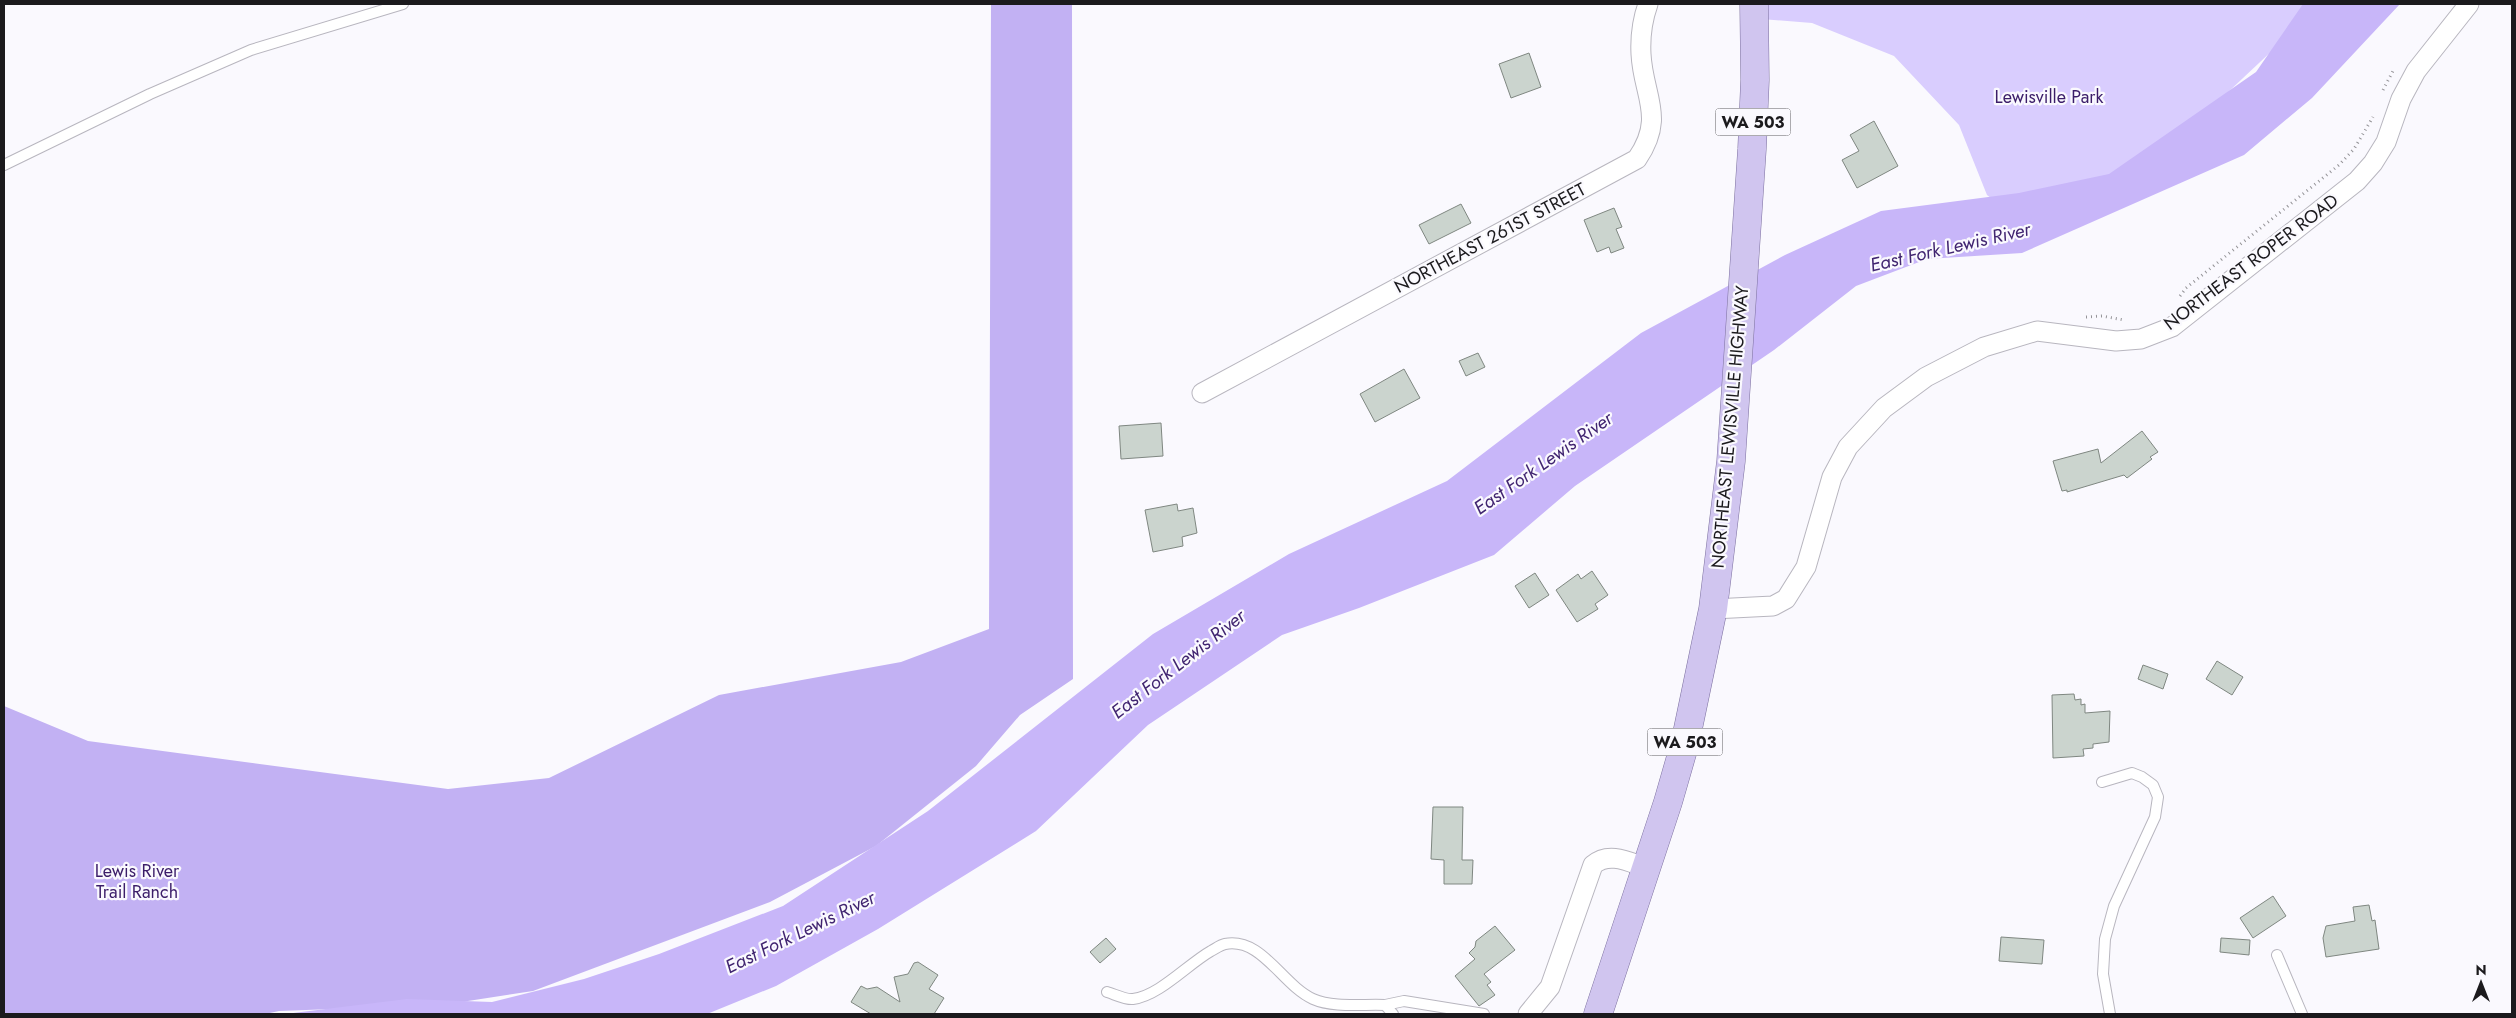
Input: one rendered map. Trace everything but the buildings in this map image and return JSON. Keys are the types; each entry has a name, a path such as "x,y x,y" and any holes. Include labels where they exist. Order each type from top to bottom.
{"main road":[{"name":"NORTHEAST LEWISVILLE HIGHWAY","path":"1598,1014 1647,868 1685,743 1714,610 1731,461 1756,80 1754,4"}],"street":[{"name":"NORTHEAST 261ST STREET","path":"1202,393 1637,159 1651,132 1649,97 1640,55 1641,26 1648,4"},
{"name":"NORTHEAST ROPER ROAD","path":"1714,610 1773,606 1786,599 1806,567 1832,477 1848,447 1884,408 1926,377 1984,347 2037,332 2116,341 2141,339 2172,327 2357,181 2373,163 2386,142 2402,99 2416,71 2469,4"},
{"path":"1528,1014 1550,987 1593,865 1601,858 1614,858 1647,868"}],"lane":[{"path":"4,165 150,94 251,50 403,4"},
{"path":"2102,782 2132,773 2153,785 2158,797 2155,817 2114,906 2105,939 2103,974 2110,1014"},
{"path":"1107,992 1132,999 1154,991 1198,958 1224,944 1244,945 1267,959 1295,990 1315,1000 1342,1004 1385,1005 1404,1001 1484,1014"},
{"path":"2278,955 2302,1014"},
{"path":"1385,1005 1393,1014"}],"path":[{"path":"2381,95 2396,67"},
{"path":"2175,302 2186,288 2340,165 2354,149 2376,112"},
{"path":"2083,317 2102,316 2132,321"}],"green space":[{"name":"Lewis River Trail Ranch","path":"991,4 1072,4 1073,679 1020,715 976,766 876,846 770,902 533,991 442,1005 279,1011 265,1014 4,1014 4,706 88,741 448,789 549,778 719,695 901,662 989,629"},
{"name":"Lewisville Park","path":"1758,4 2308,4 2293,31 2209,110 2126,171 1996,202 1987,195 1959,125 1894,56 1812,23 1761,19"}],"water":[{"name":"East Fork Lewis River","path":"2303,4 2400,4 2312,98 2244,155 2022,253 1927,259 1856,286 1774,350 1575,486 1494,555 1359,608 1282,635 1148,725 1036,831 878,929 776,986 707,1014 285,1014 407,999 492,1002 584,979 659,954 783,906 928,811 1153,634 1289,554 1447,481 1641,333 1785,255 1881,211 2019,193 2109,174 2256,72"}]}
